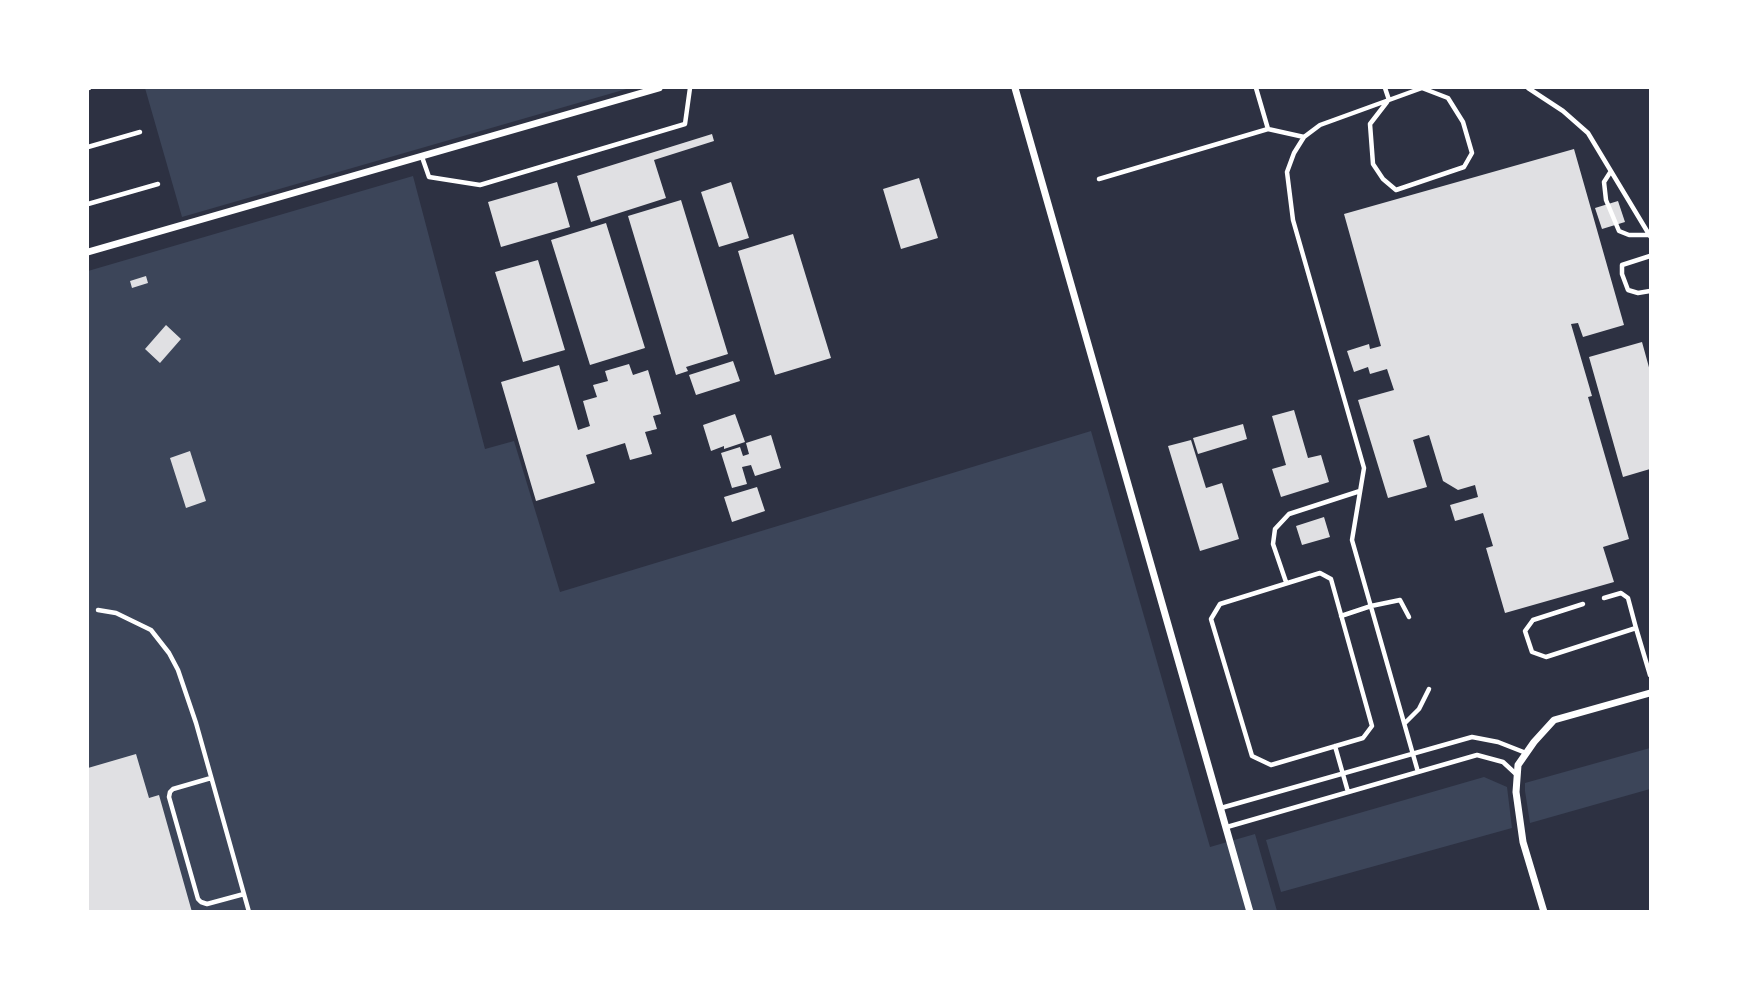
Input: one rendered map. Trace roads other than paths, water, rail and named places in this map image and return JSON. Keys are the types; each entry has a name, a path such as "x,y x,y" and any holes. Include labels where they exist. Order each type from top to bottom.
{"street":[{"path":"88,252 659,88"},
{"path":"1015,88 1250,912"},
{"path":"1544,912 1523,842 1516,792 1518,765 1554,720 1650,693"}],"lane":[{"path":"422,156 429,177 480,185 685,124 690,88"},
{"path":"1256,88 1268,129"},
{"path":"1385,88 1389,100"},
{"path":"1389,100 1370,124 1370,145 1373,163 1396,190 1464,167 1472,153 1463,122 1448,99 1421,88 1320,125 1304,137 1287,172 1293,220 1364,468 1352,540 1418,772"},
{"path":"1528,88 1563,111 1588,133 1650,235"},
{"path":"1099,179 1268,129 1304,137"},
{"path":"88,147 140,132"},
{"path":"1611,171 1604,182 1606,200 1619,232 1650,235"},
{"path":"88,204 158,184"},
{"path":"1650,256 1622,265 1622,274 1628,290 1638,293 1650,291"},
{"path":"1286,582 1273,544 1275,529 1289,514 1360,491"},
{"path":"1320,573 1331,579 1342,616 1372,726 1363,738 1271,765 1252,756 1211,619 1220,604 1320,573"},
{"path":"1604,598 1621,593 1628,598 1650,675"},
{"path":"1342,616 1401,600 1409,617"},
{"path":"1583,604 1533,620 1525,631 1532,652 1546,657 1636,628"},
{"path":"98,610 116,613 151,630 178,670 249,912"},
{"path":"1405,724 1419,709 1429,689"},
{"path":"1221,808 1472,737 1498,742 1526,753"},
{"path":"1335,746 1348,792"},
{"path":"1226,827 1477,755 1503,762 1517,775"},
{"path":"211,778 173,789 169,797 198,899 207,904 244,894"}]}
